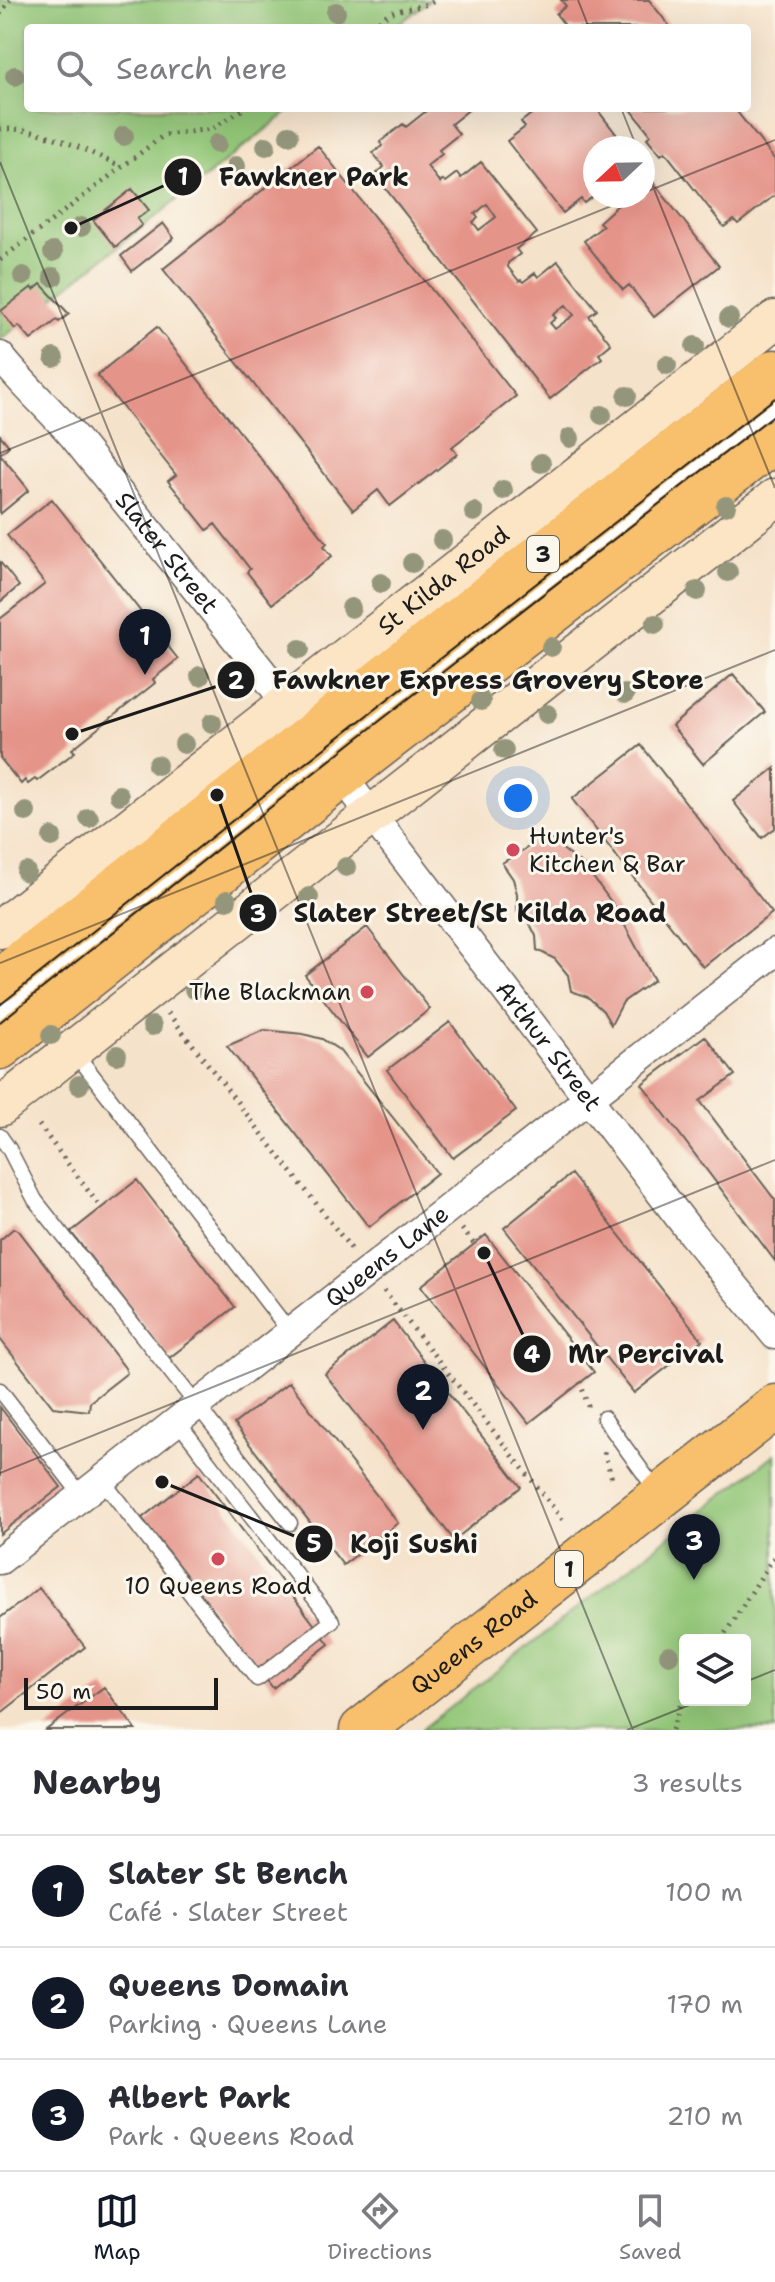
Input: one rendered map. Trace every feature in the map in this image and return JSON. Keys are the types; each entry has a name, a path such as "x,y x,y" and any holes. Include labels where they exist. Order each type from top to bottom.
{"main road":[{"name":"St Kilda Road","path":"0,1047 316,743 775,320"},
{"name":"St Kilda Road","path":"0,980 316,743 775,372"},
{"name":"St Kilda Road","path":"0,929 316,743 775,440"},
{"path":"0,1107 775,498"},
{"name":"Queens Road","path":"362,1730 775,1407"}],"street":[{"name":"Slater Street","path":"0,356 74,437 316,743"},
{"name":"Arthur Street","path":"316,743 692,1234 775,1335"},
{"name":"Queens Lane","path":"0,1560 775,952"}],"lane":[{"path":"0,1014 316,743 775,407"},
{"path":"73,1050 290,1332"},
{"path":"0,1136 35,1200 332,1621 257,1679 92,1488 0,1390"},
{"path":"188,1413 290,1523"},
{"path":"604,1418 661,1497"}],"path":[{"path":"0,14 10,0"},
{"path":"377,24 396,10 436,0"},
{"path":"0,260 164,135 212,129 239,112"},
{"path":"0,129 18,128 64,141 121,167"},
{"path":"39,1125 101,1208"},
{"path":"725,1634 775,1555"},
{"path":"672,1730 680,1706"}],"green space":[{"path":"0,0 430,0 399,24 24,24 24,112 288,112 0,340"},
{"path":"775,1454 775,1730 421,1730"}],"building":[{"path":"561,0 649,0 668,24 564,24 556,14 566,6"},
{"path":"425,112 466,112 451,124 459,134 439,150 442,154 427,166 440,183 457,173 461,178 481,162 537,233 516,249 520,254 508,263 508,267 523,282 535,273 538,277 558,261 597,310 589,316 611,344 599,354 602,358 550,399 375,175 384,167 373,153 382,146 380,142 403,124 406,127","holes":["487,204 496,217 479,230 473,222 478,218 475,214","566,305 574,315 555,329 550,323 556,318 553,315"]},
{"path":"534,112 599,112 618,136 583,136 583,202 581,199 563,213 507,141 525,127 521,122"},
{"path":"633,112 737,112 775,160 775,195 738,224 734,220 724,227 665,152 661,155 655,148 655,136 650,136"},
{"path":"318,146 516,396 452,447 457,454 390,506 378,490 353,510 163,269"},
{"path":"655,184 719,266 654,317 629,285 623,290 584,241 603,226 599,222 615,208 655,208"},
{"path":"132,189 149,210 137,219 142,225 115,247 93,220"},
{"path":"163,223 174,238 132,271 121,256"},
{"path":"41,284 69,314 31,340 19,326 15,329 1,311 32,287 34,290"},
{"path":"157,327 327,543 324,546 332,556 272,604 215,524 207,530 168,481 176,475 97,375"},
{"path":"0,435 9,446 0,454"},
{"path":"0,454 29,490 0,514"},
{"path":"52,499 178,659 153,679 155,683 72,749 75,752 37,781 35,779 28,784 25,780 21,784 0,758 0,619 45,584 7,535"},
{"path":"0,562 19,586 0,602"},
{"path":"733,674 765,712 703,764 672,726"},
{"path":"641,745 772,913 703,967 572,799"},
{"path":"775,768 775,828 762,838 733,801"},
{"path":"539,830 586,868 615,907 654,980 623,1002 611,1025 603,1011 588,997 571,991 568,975 555,959 537,950 536,936 529,922 517,912 513,879 502,863 530,846"},
{"name":"The Blackman","path":"367,927 430,1009 368,1057 305,975"},
{"path":"450,1022 516,1111 453,1158 387,1070"},
{"path":"264,1030 322,1039 339,1050 437,1173 369,1227 227,1046"},
{"path":"705,1036 735,1075 700,1101 775,1200 775,1261 642,1084"},
{"path":"571,1174 702,1340 634,1393 504,1228"},
{"path":"137,1180 235,1307 169,1358 71,1232"},
{"path":"14,1228 125,1368 127,1373 90,1402 89,1411 53,1407 0,1339 0,1240"},
{"path":"486,1235 594,1372 529,1423 421,1286"},
{"path":"393,1321 521,1487 454,1540 325,1374"},
{"path":"289,1382 398,1523 343,1565 234,1424"},
{"path":"0,1407 61,1487 0,1534"},
{"name":"10 Queens Road","path":"199,1473 329,1644 273,1688 142,1518"},
{"path":"39,1588 85,1647 0,1714 0,1618"},
{"path":"104,1687 136,1730 46,1730"}],"tram line":[{"path":"0,1005 775,398"},
{"path":"0,1022 354,741 775,414"}],"place":[{"name":"Fawkner Park","path":"71,228"},
{"name":"Slater St Bench","path":"145,675"},
{"name":"Fawkner Express Grovery Store","path":"72,734"},
{"name":"Slater Street/St Kilda Road","path":"217,795"},
{"name":"Hunter's Kitchen & Bar","path":"513,850"},
{"name":"The Blackman","path":"367,992"},
{"name":"Mr Percival","path":"484,1253"},
{"name":"Queens Domain","path":"423,1430"},
{"name":"Koji Sushi","path":"162,1482"},
{"name":"10 Queens Road","path":"218,1559"},
{"name":"Albert Park","path":"694,1580"}]}
